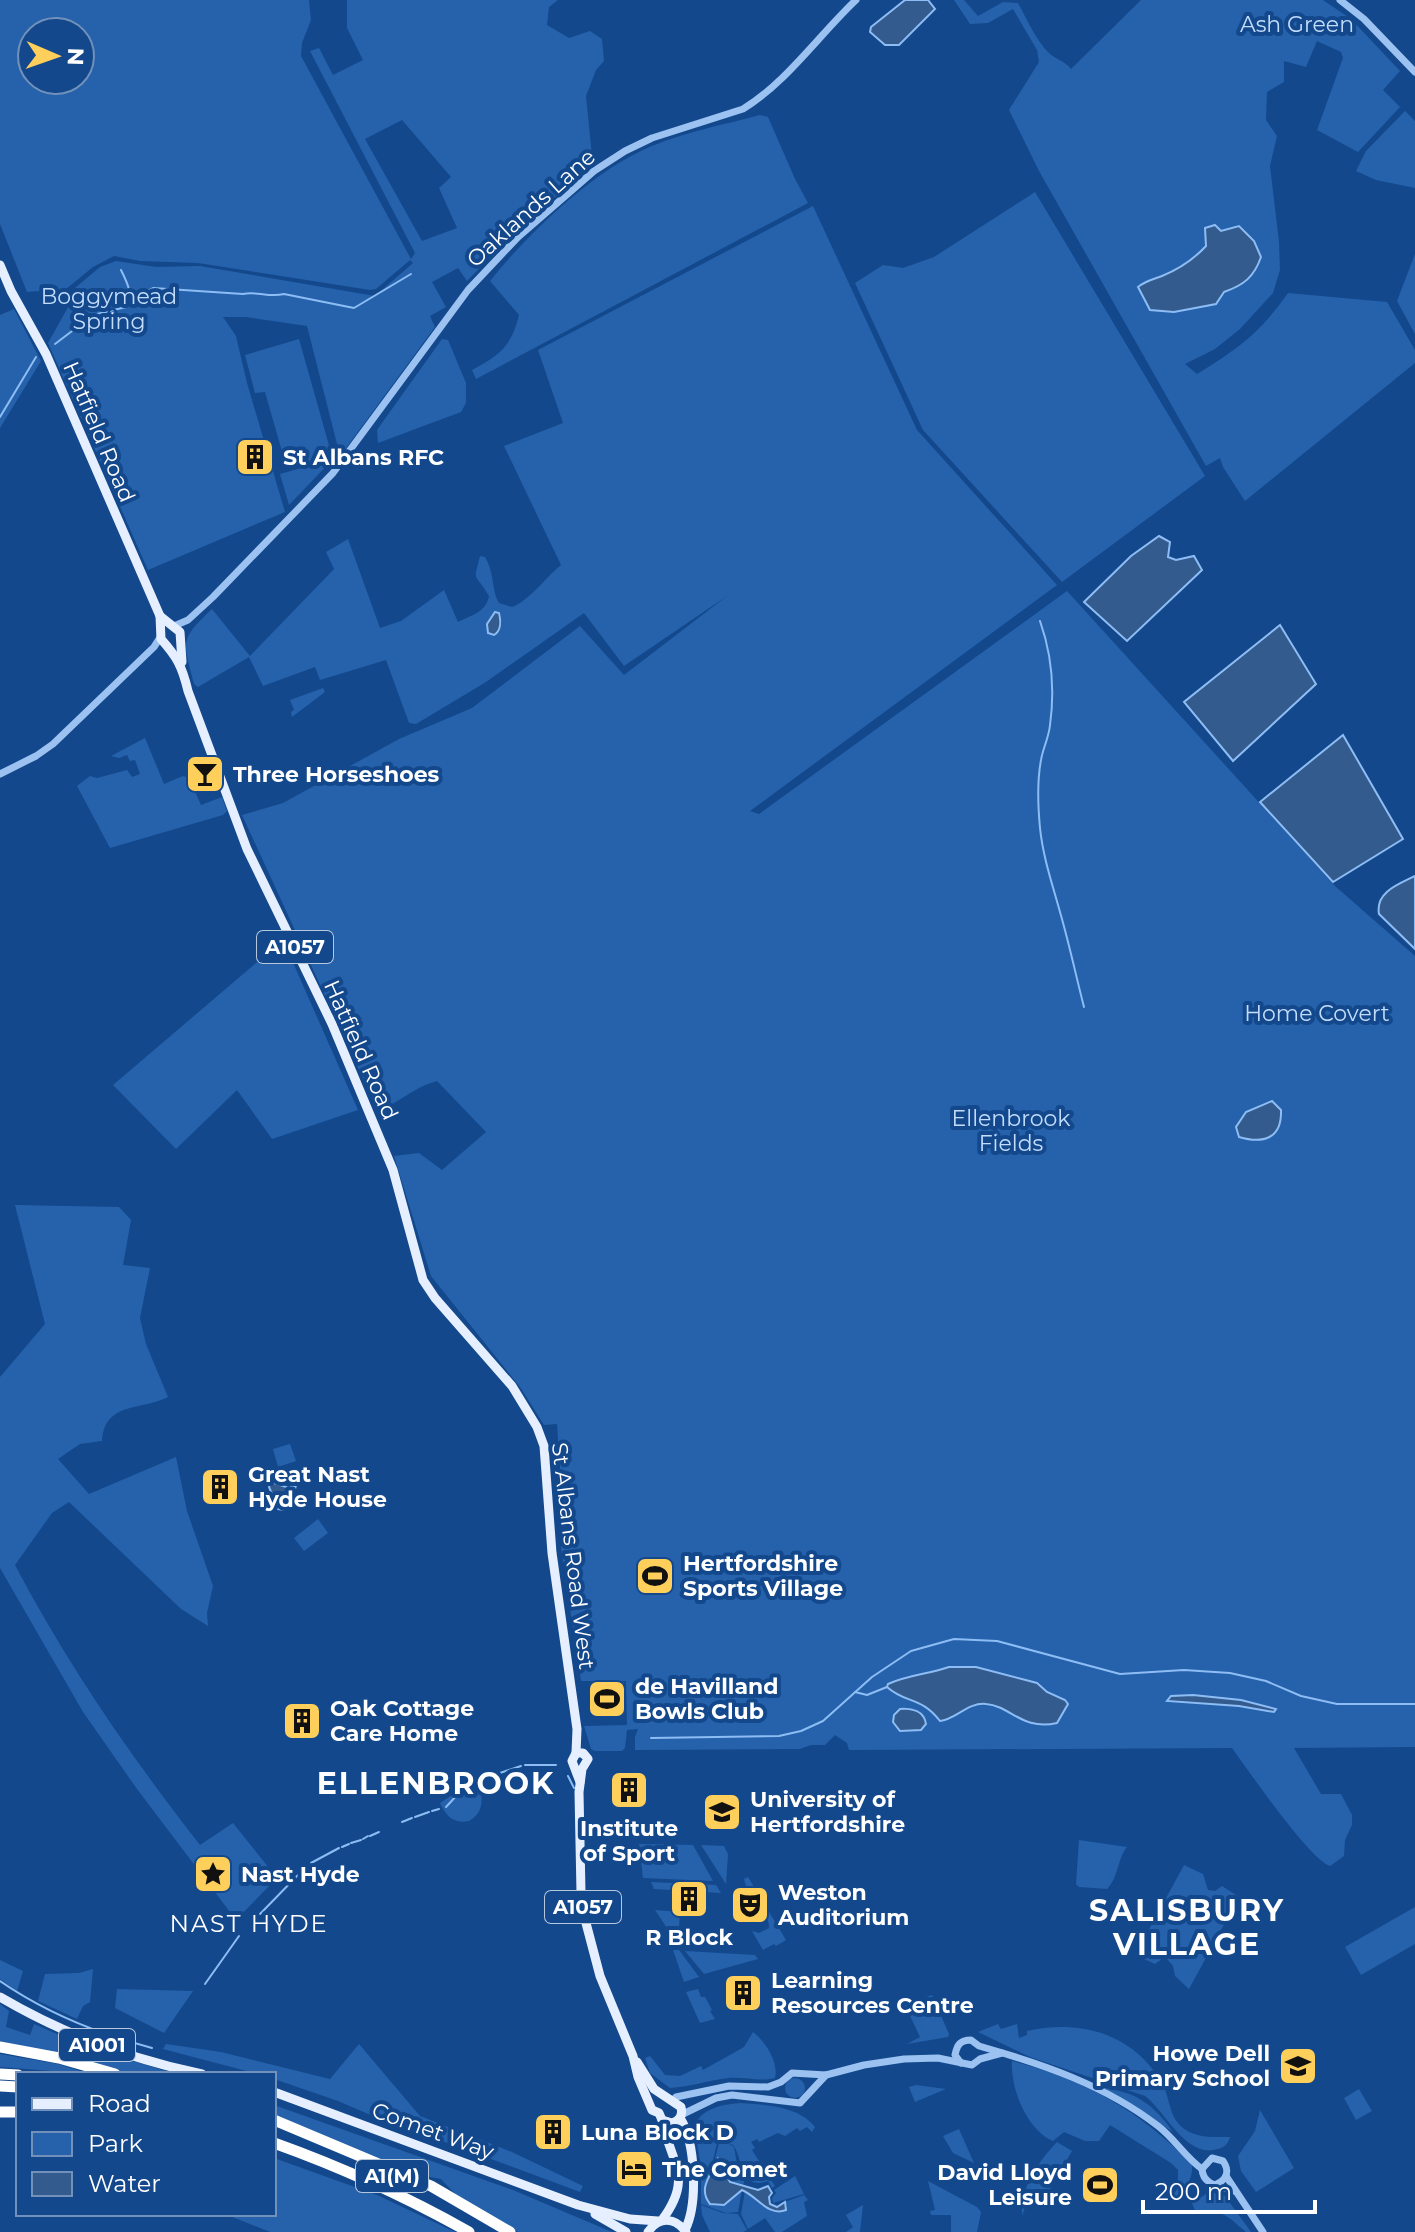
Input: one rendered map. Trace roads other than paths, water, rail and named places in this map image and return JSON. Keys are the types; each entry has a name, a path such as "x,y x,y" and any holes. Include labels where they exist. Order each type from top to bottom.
{"highway":[{"path":"0,2047 108,2072"},
{"path":"276,2127 419,2180 510,2232"},
{"name":"A1(M)","path":"276,2127 424,2190 501,2232"},
{"name":"A1(M)","path":"276,2144 355,2176 469,2232"},
{"path":"276,2151 355,2176"}],"main road":[{"name":"Hatfield Road","path":"0,265 46,354 160,616 164,639 182,666"},
{"name":"Hatfield Road","path":"160,616 177,632 188,691 247,849 332,1024 393,1170 410,1229"},
{"path":"166,626 177,632 175,644 164,639 166,626"},
{"name":"St Albans Road West","path":"410,1229 423,1280 448,1314 512,1386 537,1427 544,1446 552,1553 580,1753 588,1759 579,1768 581,1893 586,1923 600,1976 650,2106 660,2117 679,2181 675,2202 648,2232"},
{"name":"A1001","path":"0,1997 84,2041 195,2072"},
{"name":"St Albans Road West","path":"633,2056 650,2085 681,2107 690,2146 692,2173 692,2207 685,2231"},
{"name":"Comet Way","path":"276,2093 578,2205 630,2219 671,2220 685,2231"},
{"path":"671,2100 662,2104 660,2117 672,2123 681,2116"},
{"name":"Comet Way","path":"578,2205 626,2232"}],"street":[{"name":"Oaklands Lane","path":"177,632 333,473 468,290 518,237 594,171 625,151 652,138 743,109 756,101 777,84 856,0"},
{"path":"1340,0 1364,19 1415,72"},
{"path":"0,774 53,744 164,639"},
{"path":"961,2063 955,2055 956,2049 967,2040 1057,2070 1111,2094 1159,2127 1202,2169 1204,2179 1234,2191"},
{"path":"979,2046 980,2059"},
{"path":"938,2058 956,2049"},
{"path":"671,2100 709,2089 768,2087 792,2073 826,2075 879,2062 938,2058 972,2065 980,2059 1002,2053"},
{"path":"803,2075 809,2081 810,2092"},
{"path":"681,2116 716,2098 732,2095 800,2103 826,2075"},
{"path":"781,2082 780,2093 786,2101"},
{"path":"1186,2153 1223,2161 1234,2191 1263,2232"},
{"path":"1202,2169 1208,2160"},
{"path":"1217,2184 1226,2176"}],"water":[{"path":"905,0 928,0 935,9 899,45 885,45 870,32 871,27"},
{"path":"1215,225 1221,231 1239,226 1254,241 1261,257 1255,270 1243,283 1224,292 1216,304 1174,312 1150,310 1138,287 1191,259 1206,246 1205,228"},
{"path":"1159,536 1170,542 1168,557 1176,560 1194,556 1202,570 1127,641 1084,602 1131,556"},
{"path":"495,612 499,613 500,622 494,635 488,633 487,624"},
{"path":"1280,625 1316,684 1233,761 1184,702"},
{"path":"1343,735 1403,839 1333,882 1260,802"},
{"path":"1415,876 1415,949 1379,914 1379,906 1384,894"},
{"path":"1272,1101 1281,1110 1274,1133 1256,1140 1239,1137 1236,1127 1246,1112"},
{"path":"271,1482 289,1488 296,1485 291,1506 278,1509 269,1487"},
{"path":"949,1667 976,1667 1037,1683 1068,1704 1057,1723 1045,1725 1026,1721 986,1704 973,1706 940,1721 920,1704 887,1687 896,1681"},
{"path":"1171,1696 1241,1700 1276,1709 1274,1712 1167,1701"},
{"path":"900,1709 917,1711 926,1724 921,1730 900,1731 893,1722 894,1715"},
{"path":"718,2159 730,2182 758,2190 768,2186 772,2193 770,2204 777,2207 785,2202 786,2210 774,2211 742,2190 724,2205 710,2204 705,2187"}],"waterway":[{"path":"55,344 93,315 126,307 130,293 121,270"},
{"path":"130,301 153,288 284,294 354,308 411,274"},
{"path":"0,417 36,357"},
{"path":"1040,621 1050,659 1052,698 1039,777 1040,828 1084,1007"},
{"path":"651,1738 779,1736 801,1731 823,1721 872,1677 911,1651 954,1639 997,1641 1120,1674 1184,1670 1230,1673 1337,1704 1415,1704"},
{"path":"855,1692 867,1695 887,1687"},
{"path":"525,1765 556,1765"},
{"path":"485,1778 521,1766"},
{"path":"568,1776 574,1788"},
{"path":"446,1807 458,1794 474,1785"},
{"path":"432,1811 439,1809"},
{"path":"415,1817 429,1812"},
{"path":"402,1822 412,1818"},
{"path":"370,1836 379,1832"},
{"path":"363,1839 368,1836"},
{"path":"351,1843 361,1840"},
{"path":"342,1847 349,1844"},
{"path":"311,1863 339,1848"},
{"path":"260,1914 298,1875"},
{"path":"205,1984 239,1936"},
{"path":"0,1981 35,2003 73,2021 152,2048"}],"place":[{"name":"St Albans RFC","path":"255,457"},
{"name":"Three Horseshoes","path":"205,774"},
{"name":"Great Nast Hyde House","path":"220,1487"},
{"name":"Hertfordshire Sports Village","path":"655,1576"},
{"name":"de Havilland Bowls Club","path":"607,1699"},
{"name":"Oak Cottage Care Home","path":"302,1721"},
{"name":"Institute of Sport","path":"629,1790"},
{"name":"University of Hertfordshire","path":"722,1812"},
{"name":"Nast Hyde","path":"213,1874"},
{"name":"R Block","path":"689,1899"},
{"name":"Weston Auditorium","path":"750,1905"},
{"name":"Learning Resources Centre","path":"743,1993"},
{"name":"Howe Dell Primary School","path":"1298,2066"},
{"name":"Luna Block D","path":"553,2132"},
{"name":"The Comet","path":"634,2169"},
{"name":"David Lloyd Leisure","path":"1100,2185"}],"district":[{"name":"ELLENBROOK","path":"436,1783"},
{"name":"NAST HYDE","path":"249,1923"},
{"name":"SALISBURY VILLAGE","path":"1187,1927"}],"park label":[{"name":"Ash Green","path":"1297,24"},
{"name":"Boggymead Spring","path":"109,308"},
{"name":"Home Covert","path":"1317,1013"},
{"name":"Ellenbrook Fields","path":"1011,1130"}]}
